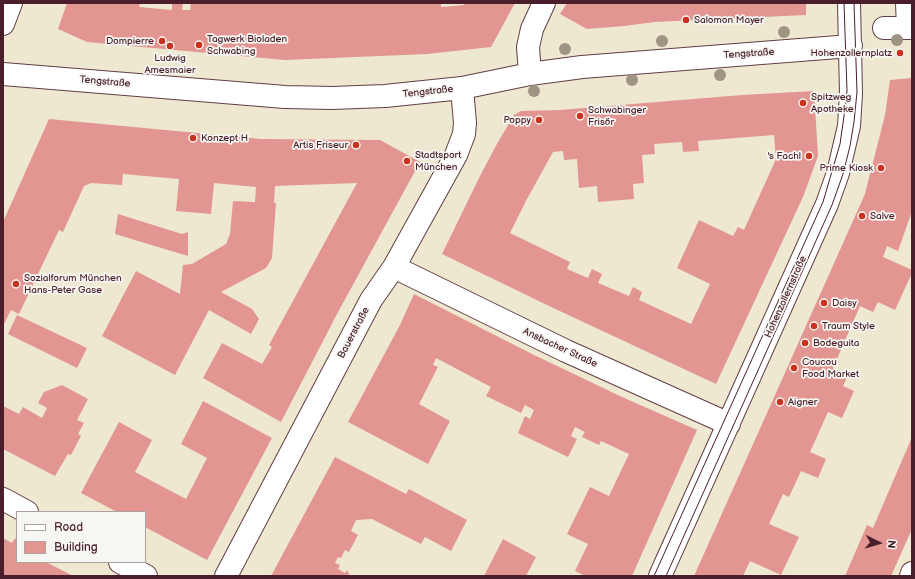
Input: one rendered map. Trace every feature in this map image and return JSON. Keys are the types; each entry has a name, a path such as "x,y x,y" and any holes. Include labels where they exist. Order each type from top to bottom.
{"street":[{"path":"3,24 11,3"},
{"path":"530,74 528,47 532,30 544,3"},
{"name":"Hohenzollernstraße","path":"660,576 824,211 838,173 848,126 851,94 849,3"},
{"path":"884,28 910,28 907,3"},
{"name":"Tengstraße","path":"3,74 285,97 332,98 386,96 462,88 530,74 582,67 851,46"},
{"name":"Bauerstraße","path":"226,576 371,300 394,267 456,155 464,134 465,123 462,88"},
{"name":"Ansbacher Straße","path":"394,267 566,351 729,424"},
{"path":"3,499 25,511"},
{"path":"122,563 146,576"}],"building":[{"path":"67,3 140,3 139,7 172,10 172,3 183,3 182,10 190,10 191,3 441,3 441,7 464,5 465,3 515,3 491,47 427,54 285,60 87,42 58,29"},
{"path":"567,3 806,3 806,15 655,22 587,29 560,14"},
{"path":"912,78 912,211 898,251 887,246 883,257 912,270 912,273 895,310 878,302 873,312 860,306 833,368 848,375 843,386 854,391 842,418 828,412 810,452 826,459 818,478 801,471 789,497 783,494 769,524 799,537 781,575 750,561 743,576 694,576 865,194 885,115 890,80"},
{"path":"814,91 818,156 803,197 716,384 442,254 498,142 514,115 521,111 560,110 742,95","holes":["774,135 776,159 744,230 738,227 733,236 699,220 677,268 710,284 691,324 639,300 642,292 633,287 629,296 598,283 602,274 592,269 588,278 567,269 570,262 510,233 553,152 563,151 564,160 577,159 579,188 597,186 598,202 634,199 633,184 644,183 642,155 655,154 654,144 682,142 683,152 699,151 698,141"]},
{"path":"49,119 261,139 380,140 420,162 337,314 281,422 203,378 222,343 262,364 272,347 269,345 357,183 275,186 274,203 276,203 272,258 266,268 221,292 252,309 259,319 251,334 209,310 175,375 102,336 136,271 180,294 183,265 192,264 226,244 230,234 233,201 255,202 256,187 214,183 211,214 176,211 179,179 123,174 122,185 91,183 84,186 63,232 59,230 19,314 11,310 3,326 3,222"},
{"path":"118,214 182,234 188,232 188,256 115,234"},
{"path":"414,294 532,354 622,397 697,430 632,576 585,576 575,571 588,544 567,534 590,487 609,496 629,454 601,441 599,445 582,437 585,432 575,427 571,436 577,439 568,457 518,433 525,416 530,419 534,410 525,405 521,413 486,396 491,387 436,358 433,365 438,367 419,404 450,421 428,464 348,422 400,325"},
{"path":"17,315 87,348 77,368 8,334"},
{"path":"62,385 88,399 77,420 84,423 78,434 81,436 71,455 68,454 55,476 3,449 3,406 19,414 23,407 42,418 47,408 38,403 44,392"},
{"path":"203,401 272,438 207,560 146,528 146,511 115,511 81,493 119,422 152,440 135,472 186,499 207,458 181,444"},
{"path":"912,437 912,529 891,576 845,576 867,525 873,528"},
{"path":"335,457 406,494 409,489 467,520 451,551 425,537 421,544 372,519 356,520 351,531 358,535 349,552 345,550 341,558 338,557 335,563 340,565 338,569 345,573 347,570 350,576 271,576"},
{"path":"3,538 12,543 15,538 16,563 48,563 73,576 3,576"},
{"path":"503,539 536,557 526,576 484,576"}],"tram line":[{"path":"654,576 823,202 840,144 847,91 844,3"},
{"path":"666,576 832,205 843,174 850,146 857,92 854,3"}],"place":[{"name":"Salomon Mayer","path":"686,20"},
{"name":"Dompierre","path":"162,41"},
{"name":"Tagwerk Bioladen Schwabing","path":"199,45"},
{"name":"Ludwig Amesmaier","path":"170,46"},
{"name":"Hohenzollernplatz","path":"900,53"},
{"name":"Spitzweg Apotheke","path":"803,103"},
{"name":"Schwabinger Frisör","path":"580,116"},
{"name":"Poppy","path":"539,120"},
{"name":"Konzept H","path":"193,138"},
{"name":"Artis Friseur","path":"356,145"},
{"name":"'s Fachl","path":"809,156"},
{"name":"Stadtsport München","path":"407,161"},
{"name":"Prime Kiosk","path":"881,168"},
{"name":"Salve","path":"862,216"},
{"name":"Sozialforum München Hans-Peter Gase","path":"16,284"},
{"name":"Daisy","path":"824,303"},
{"name":"Traum Style","path":"814,326"},
{"name":"Bodeguita","path":"805,343"},
{"name":"Coucou Food Market","path":"794,368"},
{"name":"Aigner","path":"780,402"}]}
